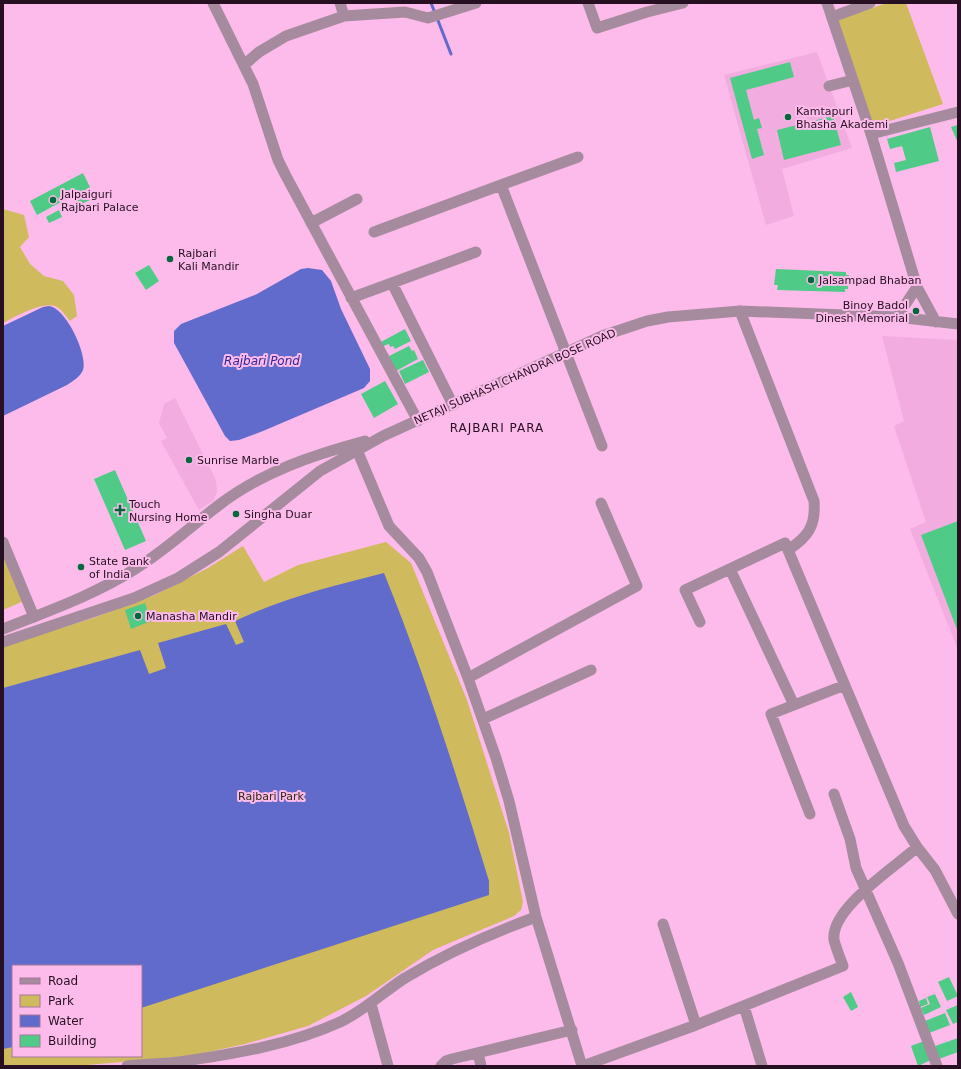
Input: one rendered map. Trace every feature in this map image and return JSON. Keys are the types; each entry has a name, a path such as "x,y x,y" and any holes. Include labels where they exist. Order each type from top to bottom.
{"street":[{"path":"213,3 253,84 278,160 418,421"},
{"path":"340,3 344,16"},
{"path":"244,65 259,52 286,36 344,16 405,12 428,18 476,3"},
{"path":"588,3 597,28 646,9 683,3"},
{"path":"827,3 871,134 917,287 936,322"},
{"path":"832,17 870,3"},
{"path":"829,86 853,80"},
{"path":"871,134 958,112"},
{"path":"374,232 578,157"},
{"path":"501,185 602,446"},
{"path":"311,223 357,198"},
{"path":"351,298 476,252"},
{"path":"392,283 453,405"},
{"path":"897,317 917,287"},
{"path":"740,311 814,501 814,515 810,529 802,540 788,550"},
{"name":"NETAJI SUBHASH CHANDRA BOSE ROAD","path":"3,642 154,591 198,566 219,552 320,471 357,450 383,436 566,352 602,336 647,321 681,316 740,311 897,317 958,324"},
{"name":"NETAJI SUBHASH CHANDRA BOSE ROAD","path":"3,629 106,586 136,569 220,504 291,463 324,452 383,436"},
{"path":"357,450 389,526 419,558 427,572 483,719 509,801 536,917 582,1066 696,1025 843,966 834,939 836,926 844,910 864,890 902,861 917,847"},
{"path":"468,678 637,586 601,503"},
{"path":"3,542 34,617"},
{"path":"700,622 685,590 785,543 904,826 917,847 935,870 958,914"},
{"path":"730,569 794,705"},
{"path":"483,719 591,670"},
{"path":"810,814 771,714 845,685"},
{"path":"834,794 850,839 856,868 864,890 898,963 937,1066"},
{"path":"127,1066 162,1064 203,1058 294,1040 342,1021 371,1004 404,979 445,955 484,936 536,917"},
{"path":"663,924 696,1025"},
{"path":"371,1004 388,1066"},
{"path":"744,1006 762,1066"},
{"path":"441,1066 446,1061 452,1059 572,1030"},
{"path":"478,1053 481,1066"}],"shaded area":[{"name":"Kamtapuri Bhasha Akademi","path":"817,52 852,148 782,169 794,216 766,225 724,75"},
{"path":"882,336 958,340 958,650 910,529 926,522 894,426 904,421"},
{"name":"Sunrise Marble","path":"175,398 216,480 217,491 214,500 199,510 161,441 167,438 159,423 164,404"}],"green space":[{"path":"887,3 906,3 943,104 874,126 836,20"},
{"path":"3,209 24,215 29,237 20,247 30,264 44,276 63,281 74,295 77,316 70,321 59,308 51,305 37,307 3,323"},
{"name":"Rajbari Park","path":"386,542 411,563 467,700 509,833 523,902 521,910 514,916 433,950 366,996 308,1026 245,1044 190,1056 76,1066 3,1066 3,646 93,618 155,595 208,568 243,546 264,582 298,565"},
{"path":"3,550 24,601 3,610"}],"water":[{"name":"Rajbari Pond","path":"308,268 322,270 331,281 341,309 370,369 370,381 364,388 263,431 239,440 230,441 225,436 174,343 174,331 181,324 257,294 301,269"},
{"path":"49,306 56,309 69,323 82,354 84,363 83,370 78,377 67,385 3,416 3,326 43,307"},
{"name":"Rajbari Park","path":"384,573 427,687 453,764 489,881 489,895 142,1008 142,965 12,965 12,1047 3,1049 3,688 140,650 149,674 166,668 158,643 226,624 236,645 244,642 235,621 290,599"}],"building":[{"path":"790,62 794,77 746,90 754,120 759,118 762,128 757,129 764,155 752,159 730,78"},
{"path":"833,116 841,145 784,160 777,130"},
{"path":"958,125 958,143 951,127"},
{"path":"930,127 939,161 896,172 894,163 906,160 902,146 890,149 887,139"},
{"path":"83,173 90,187 85,190 90,200 77,206 72,196 37,215 30,201"},
{"path":"59,210 62,217 49,223 46,217"},
{"path":"149,265 159,281 146,290 135,273"},
{"name":"Jalsampad Bhaban","path":"776,269 846,272 846,275 849,275 848,289 845,289 845,292 777,290 778,285 774,285"},
{"path":"405,329 411,341 395,349 393,346 390,347 389,344 381,347 379,343"},
{"path":"409,346 412,351 414,350 418,359 396,371 389,356"},
{"path":"423,360 429,372 405,384 399,371"},
{"path":"385,381 398,404 374,418 361,394"},
{"name":"Touch Nursing Home","path":"115,470 146,541 125,550 94,479"},
{"path":"958,521 958,632 921,535"},
{"name":"Manasha Mandir","path":"145,603 151,621 131,629 125,610"},
{"path":"949,977 958,996 947,1001 938,982"},
{"path":"851,992 858,1007 851,1011 843,997"},
{"path":"935,994 941,1007 924,1015 921,1008 930,1004 927,997"},
{"path":"926,998 928,1004 920,1007 919,1001"},
{"path":"958,1005 958,1022 953,1024 946,1010"},
{"path":"945,1013 950,1025 929,1033 925,1021"},
{"path":"958,1038 958,1052 939,1059 935,1046"},
{"path":"924,1041 931,1060 918,1066 911,1046"}],"waterway":[{"path":"431,3 435,13"},
{"path":"437,18 451,54"}],"place":[{"name":"Kamtapuri Bhasha Akademi","path":"788,117"},
{"name":"Jalpaiguri Rajbari Palace","path":"53,200"},
{"name":"Rajbari Kali Mandir","path":"170,259"},
{"name":"Jalsampad Bhaban","path":"811,280"},
{"name":"Binoy Badol Dinesh Memorial","path":"916,311"},
{"name":"Sunrise Marble","path":"189,460"},
{"name":"Touch Nursing Home","path":"120,510"},
{"name":"Singha Duar","path":"236,514"},
{"name":"State Bank of India","path":"81,567"},
{"name":"Manasha Mandir","path":"138,616"}],"district":[{"name":"RAJBARI PARA","path":"497,428"}]}
